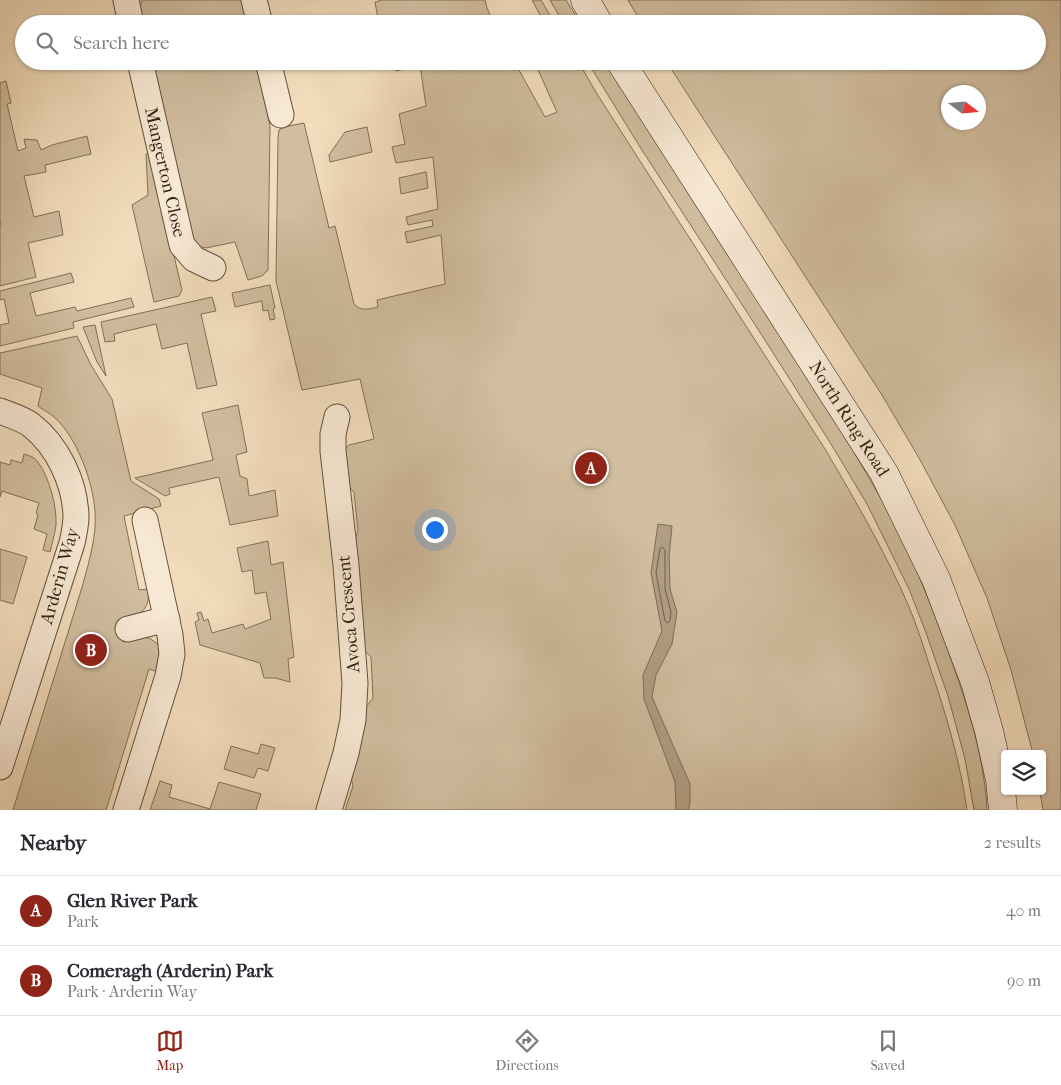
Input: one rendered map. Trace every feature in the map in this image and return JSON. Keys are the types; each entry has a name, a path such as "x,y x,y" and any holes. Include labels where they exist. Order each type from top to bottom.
{"main road":[{"path":"585,0 594,15"},
{"name":"North Ring Road","path":"626,70 884,472 936,579 975,682 989,731 1000,780 1004,810"}],"street":[{"path":"126,0 129,15"},
{"path":"254,0 258,15"},
{"name":"Mangerton Close","path":"142,70 182,245 194,259 213,268"},
{"path":"270,70 281,114"},
{"name":"Arderin Way","path":"0,411 30,424 45,438 59,456 73,496 76,517 70,552 0,767"},
{"name":"Avoca Crescent","path":"328,810 346,753 353,720 355,683 346,565 333,451 333,434 337,416"},
{"path":"126,810 168,676 172,654 170,635 145,520"},
{"path":"128,629 166,619"}],"shaded area":[{"path":"142,0 242,0 245,15 141,15"},
{"path":"382,0 485,0 490,15 377,15 375,2"},
{"path":"532,0 541,0 550,15 540,15"},
{"path":"550,0 566,0 575,15 559,15"},
{"path":"628,0 1061,0 1061,810 1043,810 1041,795 1046,795 1046,750 1032,750 1011,670 987,598 955,525 882,395 672,70 1046,70 1046,15 637,15"},
{"path":"153,70 258,70 270,126 268,270 262,276 248,280 235,242 206,248 194,242"},
{"path":"421,70 519,70 545,117 557,112 538,70 583,70 825,449 884,553 909,608 936,685 956,756 967,810 345,810 353,786 350,774 363,711 373,698 371,657 362,648 353,547 358,531 354,492 344,483 343,451 349,445 374,439 360,379 302,390 276,281 278,137 279,130 284,127 304,123 329,228 335,226 354,304 362,309 378,307 377,300 445,284 441,235 407,243 405,232 433,226 432,220 408,225 406,217 438,209 433,157 396,163 392,147 405,144 399,114 426,106"},
{"path":"593,70 611,70 823,402 891,517 929,601 965,700 980,755 987,810 974,810 965,759 948,696 925,630 909,589 867,504 831,444"},
{"path":"6,81 11,103 7,104 18,151 26,148 24,139 37,140 41,150 52,145 87,136 91,154 45,165 46,172 24,176 34,217 59,211 63,235 28,243 36,277 0,286 0,83"},
{"path":"367,127 372,152 330,162 329,155 345,132"},
{"path":"150,153 182,290 179,296 154,302 132,205 148,195 146,154"},
{"path":"426,172 428,188 401,194 399,178"},
{"path":"71,273 74,282 30,293 36,316 75,307 77,311 131,298 134,307 73,322 74,328 0,346 0,325 9,323 4,299 0,300 0,291"},
{"path":"270,285 275,308 273,309 275,319 270,320 268,310 263,311 262,301 235,307 232,293"},
{"path":"212,297 216,311 201,314 217,385 197,389 187,343 162,349 156,324 114,334 115,341 105,342 101,322"},
{"path":"95,325 106,376 97,362 83,327"},
{"path":"77,336 91,365 112,399 131,481 159,499 161,506 124,516 139,590 148,589 148,597 142,612 132,617 118,620 123,642 141,637 149,638 158,644 161,650 158,672 149,669 106,810 13,810 83,584 95,530 95,511 91,487 77,448 70,436 54,417 38,406 42,388 0,374 0,353"},
{"path":"238,405 247,452 236,455 240,476 247,479 249,496 275,490 278,516 230,525 219,477 169,488 170,494 165,496 135,478 213,460 202,413"},
{"path":"24,454 38,462 52,492 56,525 50,552 43,550 47,534 34,529 39,503 2,491 0,497 0,462 10,465 11,460 22,463"},
{"path":"268,541 271,565 283,562 294,657 288,659 290,682 275,678 264,678 260,663 200,645 195,622 199,620 197,613 201,612 204,621 208,619 212,633 243,624 245,629 271,619 266,592 255,594 252,570 242,572 237,548"},
{"path":"0,549 27,557 13,604 0,600"},
{"path":"261,744 275,748 268,771 258,768 254,778 224,769 231,746 258,754"},
{"path":"160,781 172,785 169,797 210,809 219,782 261,794 256,810 150,810"}],"water":[{"path":"658,524 672,526 669,557 670,589 677,612 672,644 656,675 652,697 690,784 690,804 688,810 676,810 675,782 644,699 643,675 662,631 651,573"}],"place":[{"name":"Glen River Park","path":"591,468"},
{"name":"Comeragh (Arderin) Park","path":"91,650"}]}
